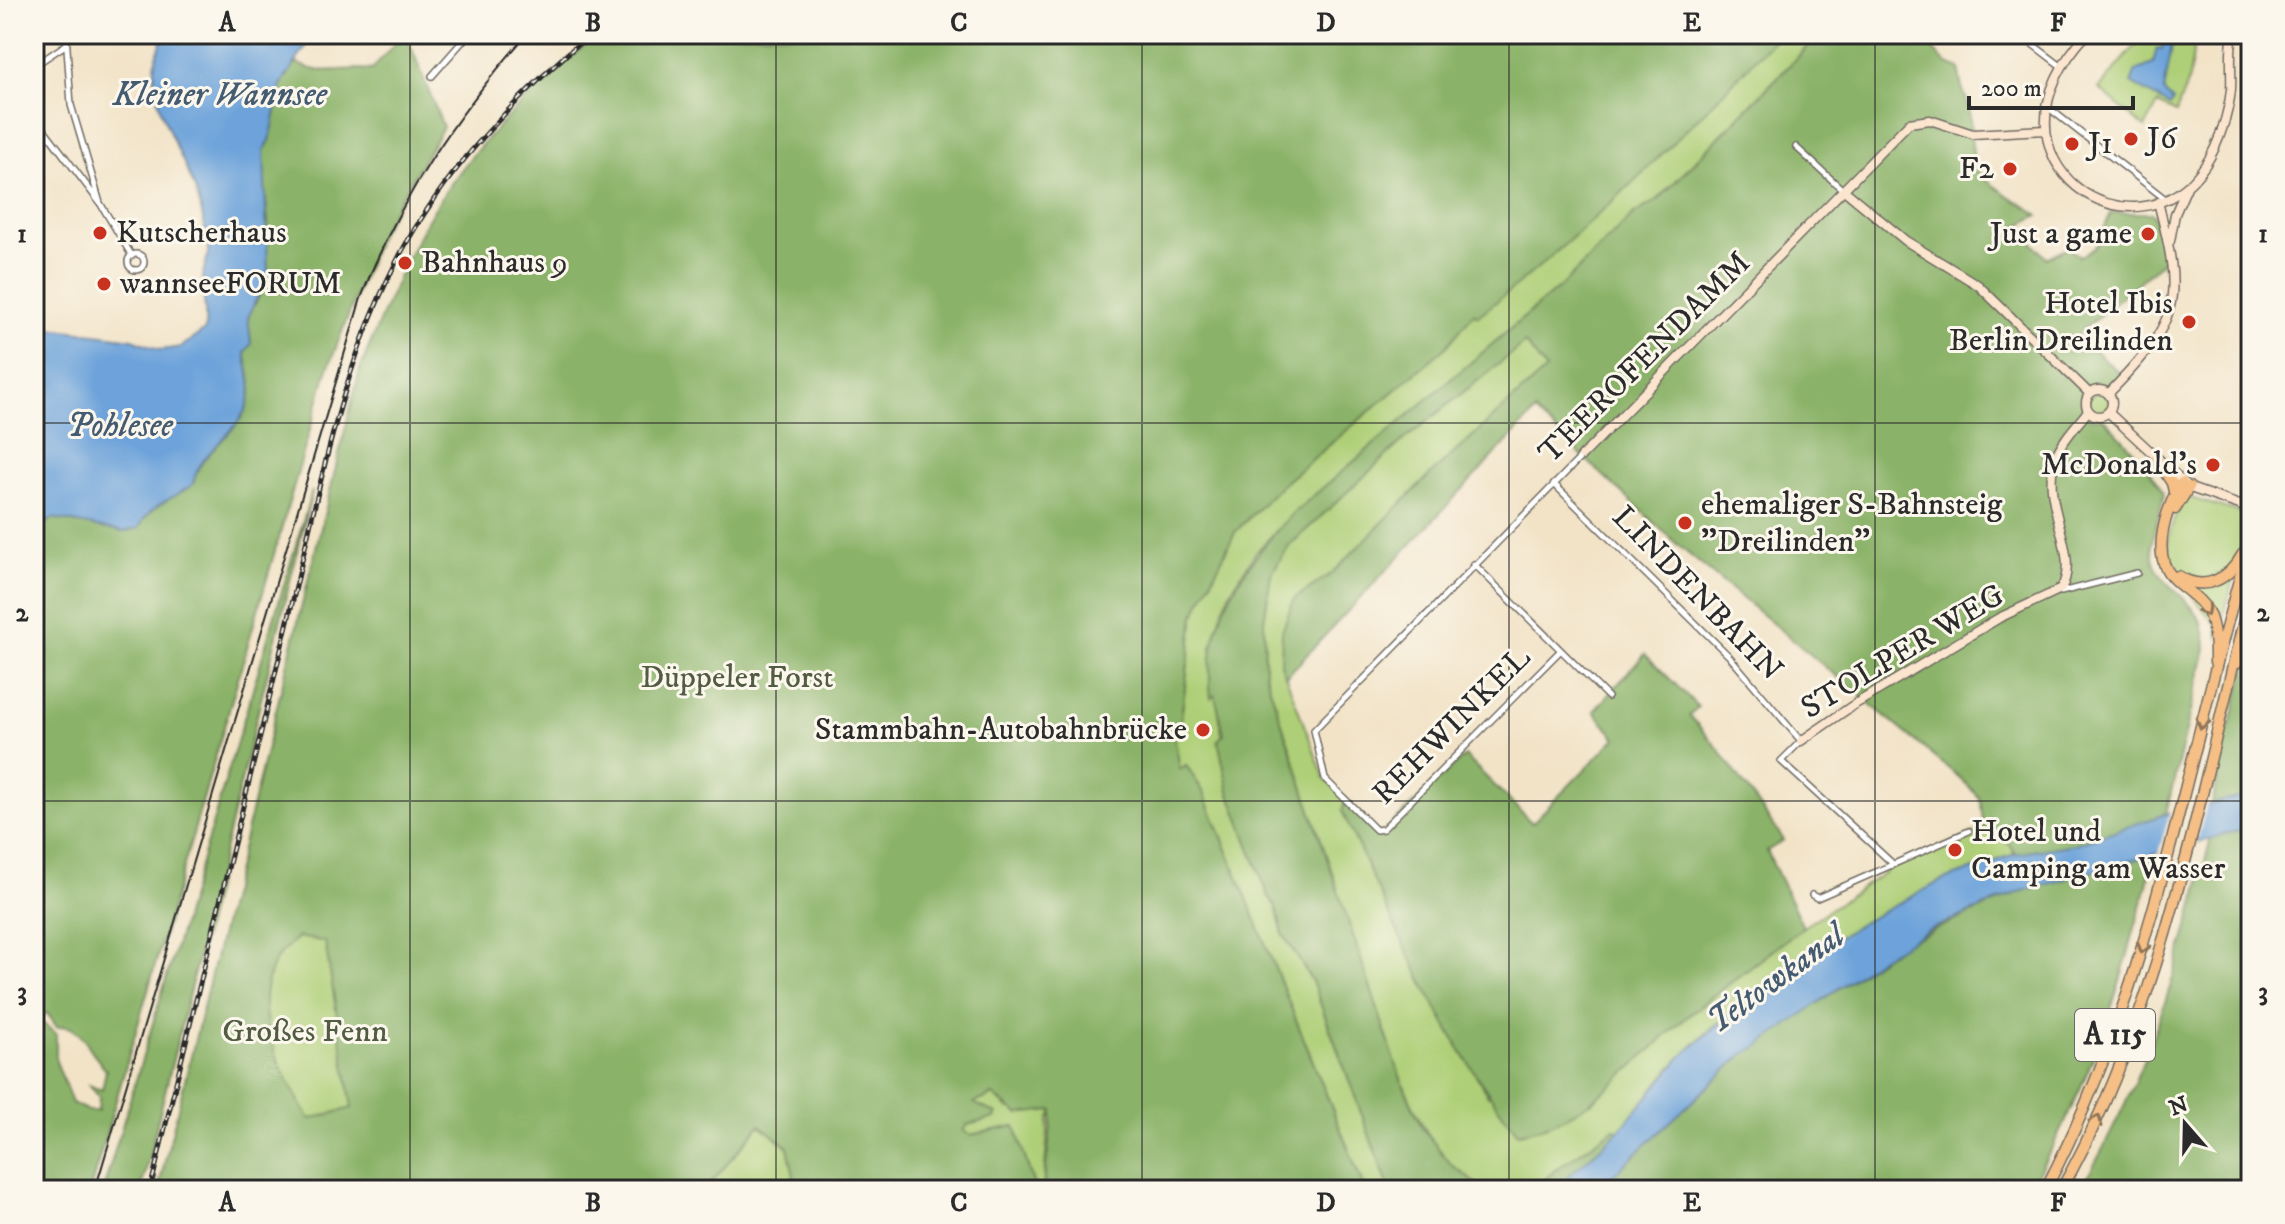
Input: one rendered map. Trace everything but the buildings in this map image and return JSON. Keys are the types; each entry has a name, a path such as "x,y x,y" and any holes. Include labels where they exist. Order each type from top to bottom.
{"highway":[{"path":"2157,459 2172,483 2175,496"},
{"path":"2186,485 2175,496 2166,525 2162,540 2164,564 2171,577 2198,599 2209,615 2216,672"},
{"path":"2166,525 2186,485"},
{"path":"2164,564 2183,579 2211,583 2231,571 2250,540"},
{"name":"A 115","path":"2045,1190 2104,1065 2164,873 2250,540"},
{"name":"A 115","path":"2061,1190 2091,1134 2128,1046 2179,877 2251,593"},
{"path":"2230,675 2251,641"}],"street":[{"path":"66,34 71,105 100,203"},
{"path":"432,76 469,34"},
{"path":"2019,34 2061,66"},
{"path":"2087,34 2061,66 2045,105 2045,130 2057,164 2081,190 2119,206 2162,201 2187,187"},
{"path":"2169,246 2175,214 2187,187 2206,165 2228,109 2233,34"},
{"path":"34,66 65,45"},
{"path":"2045,105 2162,201 2174,297 2165,327 2149,350 2108,394"},
{"path":"34,116 100,203 132,256"},
{"name":"TEEROFENDAMM","path":"1376,830 1325,779 1313,734 1317,727 1844,190 1896,133 1914,121 1930,120 1973,134 2045,130"},
{"path":"1796,147 1906,241 1978,285 2089,393"},
{"path":"2101,390 2108,394 2112,403 2108,412 2100,416 2088,411 2086,400 2089,393 2101,390"},
{"name":"STOLPER WEG","path":"2056,593 2064,583 2067,566 2051,500 2051,479 2063,443 2088,411"},
{"path":"2108,412 2186,485 2251,509"},
{"name":"LINDENBAHN","path":"1554,484 1729,656 1801,741"},
{"path":"1474,564 1608,697"},
{"name":"STOLPER WEG","path":"1892,863 1781,761 1801,741 1866,698 1999,618 2056,593 2137,573"},
{"name":"REHWINKEL","path":"1376,830 1383,829 1560,651"},
{"path":"1812,895 1817,898 1969,831"}],"green space":[{"path":"406,34 443,127 380,233 327,371 90,1190 34,1190 34,533 53,518 123,532 141,525 156,506 193,484 203,461 239,421 251,391 245,352 251,344 248,317 263,289 269,231 264,150 270,140 281,85 296,62 323,71 372,70","holes":["47,1013 57,1027 73,1029 80,1034 106,1070 102,1090 89,1085 99,1097 98,1111 88,1111 72,1103 56,1061 56,1034 41,1022 40,1016"]},
{"name":"Düppeler Forst","path":"598,34 1779,34 1671,145 1558,251 1478,316 1474,313 1447,346 1277,489 1235,532 1194,616 1180,727 1174,734 1180,769 1186,765 1204,793 1365,1190 1043,1190 780,1190 794,1176 788,1147 760,1125 705,1190 158,1190 360,369 411,251 448,187 486,139","holes":["298,937 325,942 352,1108 310,1119 289,1084 272,1045 265,1005 273,965","993,1095 1018,1114 1053,1110 1043,1190 1035,1189 1015,1126 970,1135 963,1131 967,1125 995,1118 997,1114 974,1103"]},
{"path":"1779,34 1820,34 1657,200 1634,214 1561,286 1292,514 1255,553 1229,594 1211,647 1229,792 1269,897 1276,907 1283,934 1312,981 1390,1190 1365,1190 1204,793 1186,765 1180,770 1173,733 1180,727 1194,616 1235,532 1277,489 1447,346 1458,328 1475,313 1617,197"},
{"path":"1820,34 1927,34 1923,40 1947,64 1960,69 1979,173 2039,215 2018,226 2046,258 2068,247 2079,257 2096,246 2111,213 2151,213 2154,217 2164,260 2077,335 2121,374 2108,387 2086,387 2082,391 2083,414 2090,418 2103,418 2144,463 2164,494 2152,542 2155,564 2170,586 2190,605 2204,630 2206,649 2166,813 2092,841 2015,854 2009,844 1984,829 1980,798 1960,778 1680,547 1535,412 1286,677 1281,664 1282,631 1294,599 1331,574 1431,474 1546,370 1525,343 1400,443 1290,545 1271,574 1264,621 1265,673 1401,1079 1422,1128 1451,1164 1484,1190 1390,1190 1312,981 1283,934 1276,907 1269,897 1229,792 1218,740 1224,734 1215,695 1211,698 1213,644 1220,620 1242,575 1292,514 1561,286 1634,214 1658,200"},
{"path":"2145,34 2196,34 2189,78 2176,113 2158,104 2145,128 2099,89"},
{"path":"1525,342 1546,370 1431,474 1331,574 1294,599 1281,664 1325,779 1346,800 1342,811 1431,994 1488,1096 1583,1104 1592,1102 1683,1020 1803,927 1893,867 1984,829 2009,844 2015,854 1881,914 1797,963 1718,1023 1682,1056 1619,1131 1615,1128 1555,1170 1534,1190 1502,1192 1483,1189 1469,1182 1444,1158 1401,1079 1265,673 1264,621 1271,574 1290,545 1400,443"},
{"path":"2099,392 2106,395 2109,402 2106,409 2099,412 2092,409 2089,402 2092,395"},
{"path":"312,491 141,1190 103,1190"},
{"path":"2187,497 2248,515 2241,546 2233,563 2219,576 2205,581 2191,579 2179,572 2171,559 2169,542 2174,521"},
{"path":"2236,567 2218,640 2216,626 2182,581 2193,585"},
{"path":"1645,654 1698,707 1689,715 1718,748 1784,840 1767,851 1803,927 1682,1021 1607,1089 1564,1117 1518,1133 1465,1058 1442,1019 1342,811 1346,800 1373,832 1381,834 1465,756 1532,823 1616,738 1594,711"},
{"path":"2251,654 2251,795 2212,805 2225,741"},
{"path":"2251,827 2251,1190 2080,1190 2125,1104 2159,1019 2187,931 2211,837"},
{"path":"2152,854 2125,965 2103,1031 2077,1097 2028,1190 1597,1190 1742,1055 1903,944 2019,892"},
{"name":"Großes Fenn","path":"252,862 426,948 374,1152 229,1099"},
{"path":"993,1095 1009,1109 1054,1110 1049,1119 1043,1190 1035,1189 1015,1126 970,1135 962,1131 966,1125 995,1118 974,1103"},
{"path":"760,1125 788,1147 794,1176 780,1190 705,1190"},
{"path":"1615,1128 1619,1131 1553,1190 1534,1190 1555,1170"}],"water":[{"path":"166,34 314,34 281,85 270,141 264,150 268,274 248,317 251,344 245,352 250,396 239,421 203,460 193,484 155,508 139,528 123,532 53,518 34,533 34,326 133,339 161,350 181,347 205,330 202,281 208,251 205,228 196,192 158,102 155,79 157,57"},
{"path":"2167,34 2174,34 2164,92 2173,101 2170,106 2131,83 2136,71 2153,64 2157,48 2162,49"},
{"name":"Teltowkanal","path":"2251,795 2251,827 2019,892 1929,930 1879,959 1742,1055 1597,1190 1553,1190 1619,1131 1680,1058 1727,1017 1795,964 1867,920 1939,882 2015,854 2075,844 2166,814"}],"pier":[{"path":"2208,801 2196,846 2157,857 2171,809"}],"tram line":[{"path":"95,1190 361,298 393,226 432,158 477,95 527,34"}],"railway":[{"path":"150,1190 333,431 364,334 407,242 445,183 513,105 590,34"}],"place":[{"name":"J6","path":"2131,139"},
{"name":"J1","path":"2072,144"},
{"name":"F2","path":"2010,169"},
{"name":"Kutscherhaus","path":"100,233"},
{"name":"Just a game","path":"2148,234"},
{"name":"Bahnhaus 9","path":"405,263"},
{"name":"wannseeFORUM","path":"104,284"},
{"name":"Hotel Ibis Berlin Dreilinden","path":"2189,322"},
{"name":"McDonald's","path":"2213,465"},
{"name":"ehemaliger S-Bahnsteig \"Dreilinden\"","path":"1685,523"},
{"name":"Stammbahn-Autobahnbrücke","path":"1203,730"},
{"name":"Hotel und Camping am Wasser","path":"1955,850"}],"water label":[{"name":"Kleiner Wannsee","path":"220,95"},
{"name":"Pohlesee","path":"120,426"}]}
